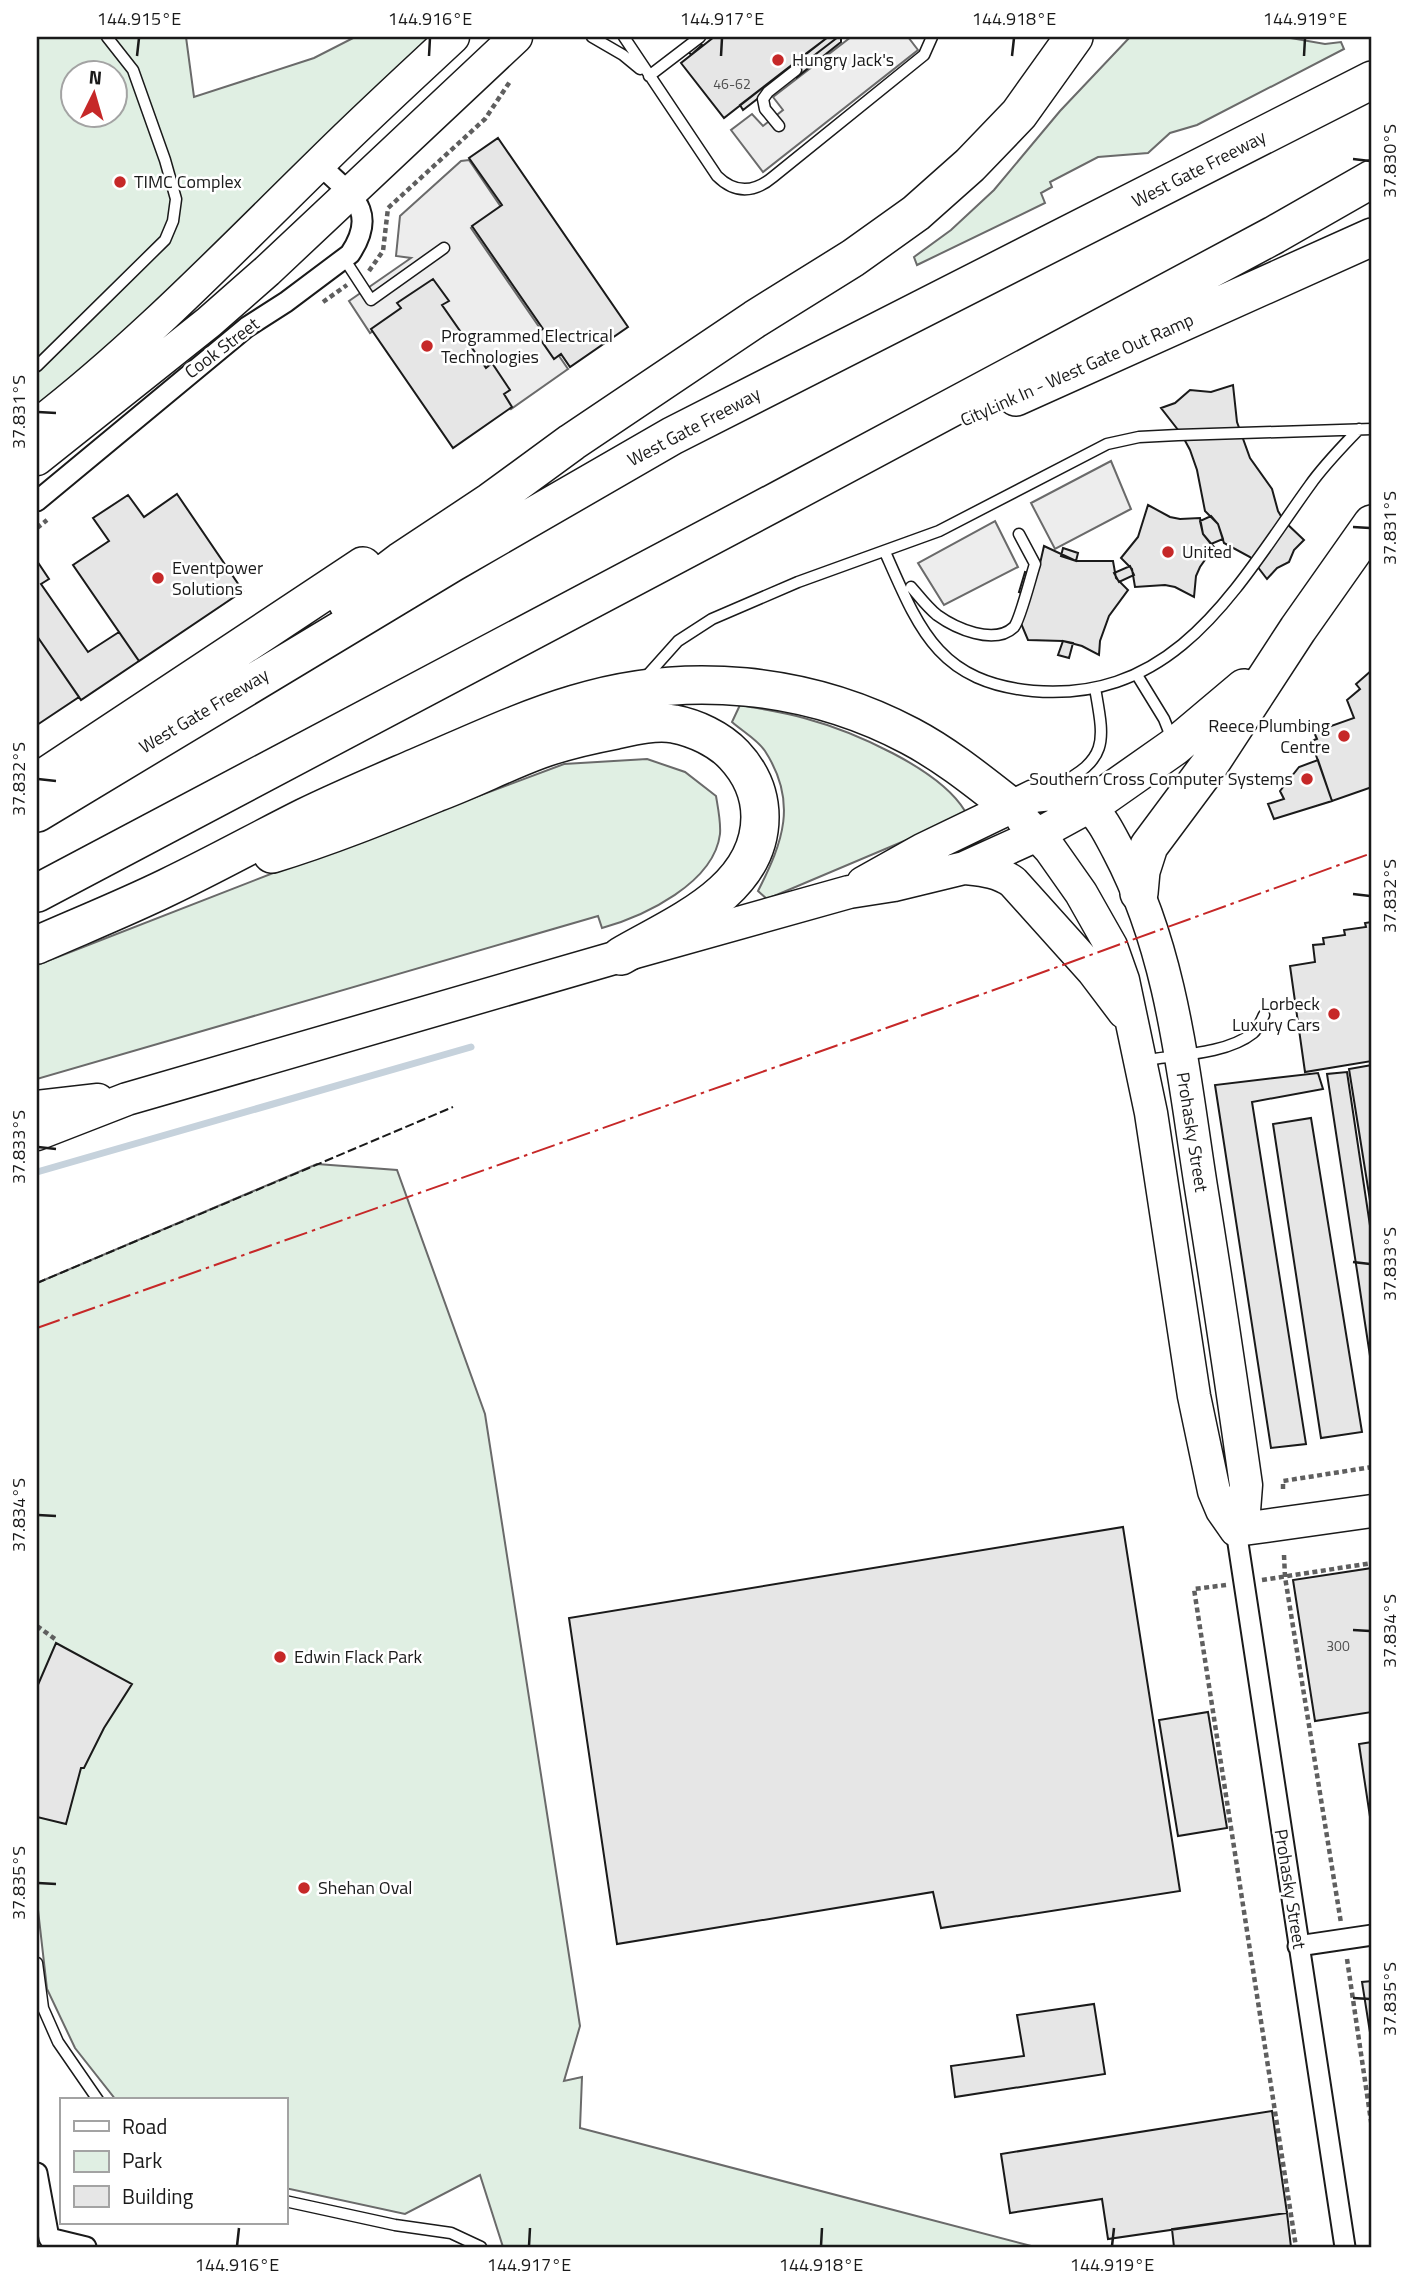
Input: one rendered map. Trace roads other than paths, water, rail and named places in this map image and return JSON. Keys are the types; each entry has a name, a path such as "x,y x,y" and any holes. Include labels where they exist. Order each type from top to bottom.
{"highway":[{"path":"192,718 401,561 755,319 853,258 916,214 1019,114 1074,37"},
{"name":"West Gate Freeway","path":"37,813 452,563 672,436 1372,79"},
{"path":"37,893 781,499 1274,235 1372,179"},
{"name":"CityLink In - West Gate Out Ramp","path":"781,499 1104,359 1372,237"},
{"path":"37,782 335,585 620,386 717,325 755,319"},
{"path":"1139,893 1141,871 1149,846 1210,764 1298,629 1372,524"},
{"path":"1090,806 1174,747 1245,687 1298,629"},
{"path":"37,946 169,887 319,810 513,726 577,703 634,690 690,684 748,687 799,695 840,706 909,735 1022,801"},
{"path":"169,887 307,843 541,750 634,726 673,724 696,730 727,748 752,779 760,818 755,847 730,887 621,956"}],"main road":[{"path":"42,443 169,309 453,37"},
{"name":"Cook Street","path":"42,443 209,322 516,37"},
{"path":"849,892 884,870 1022,801 1051,793 1078,799 1090,806"},
{"name":"Prohasky Street","path":"1022,801 1037,835 1062,865 1099,922 1123,979 1142,1060 1194,1396 1214,1490 1222,1510 1236,1530"},
{"path":"37,1134 127,1099 621,956 849,892 906,883 964,868 1037,835 1090,806"},
{"name":"Prohasky Street","path":"1090,806 1104,825 1139,893 1162,965 1179,1055 1246,1485 1245,1503 1236,1530"},
{"path":"964,868 989,871 1013,882 1093,971 1135,1026"},
{"path":"37,1107 92,1100 127,1099"},
{"path":"1236,1530 1372,1511"}],"street":[{"name":"Cook Street","path":"42,496 247,327 345,260 357,244 363,212 357,201 319,164"},
{"name":"Cook Street","path":"42,443 42,496"},
{"name":"Prohasky Street","path":"1236,1530 1345,2247"},
{"path":"1298,1946 1372,1935"},
{"path":"37,2173 49,2238 86,2247"}],"lane":[{"path":"37,366 164,240 173,220 176,199 165,160 132,70 107,37"},
{"path":"592,37 623,55 649,76"},
{"path":"624,37 717,176 728,186 741,190 750,190 765,184 924,55 932,37"},
{"path":"649,76 700,37"},
{"path":"779,126 765,109 763,99 796,70"},
{"path":"345,260 370,300 444,248"},
{"path":"885,552 911,611 925,634 945,658 963,671 985,681 1024,690 1049,692 1096,688 1137,675 1165,658 1212,617 1312,482 1359,429"},
{"path":"634,690 678,641 712,619 798,582 939,531 1107,444 1178,435 1372,429"},
{"path":"911,587 935,614 956,627 986,635 1006,631 1016,625 1035,564 1018,534"},
{"path":"1137,675 1164,719 1174,747"},
{"path":"1022,801 1082,770 1099,750 1102,727 1096,688"},
{"path":"1142,1060 1238,1042 1255,1032 1264,1015"},
{"path":"37,1963 43,2008 58,2042 97,2098"},
{"path":"287,2201 396,2225 451,2233 481,2247"}],"waterway":[{"path":"37,1172 471,1047"}],"place":[{"name":"Hungry Jack's","path":"778,60"},
{"name":"TIMC Complex","path":"120,182"},
{"name":"Programmed Electrical Technologies","path":"427,346"},
{"name":"United","path":"1168,552"},
{"name":"Eventpower Solutions","path":"158,578"},
{"name":"Reece Plumbing Centre","path":"1344,736"},
{"name":"Southern Cross Computer Systems","path":"1307,779"},
{"name":"Lorbeck Luxury Cars","path":"1334,1014"},
{"name":"Edwin Flack Park","path":"280,1657"},
{"name":"Shehan Oval","path":"304,1888"}]}
